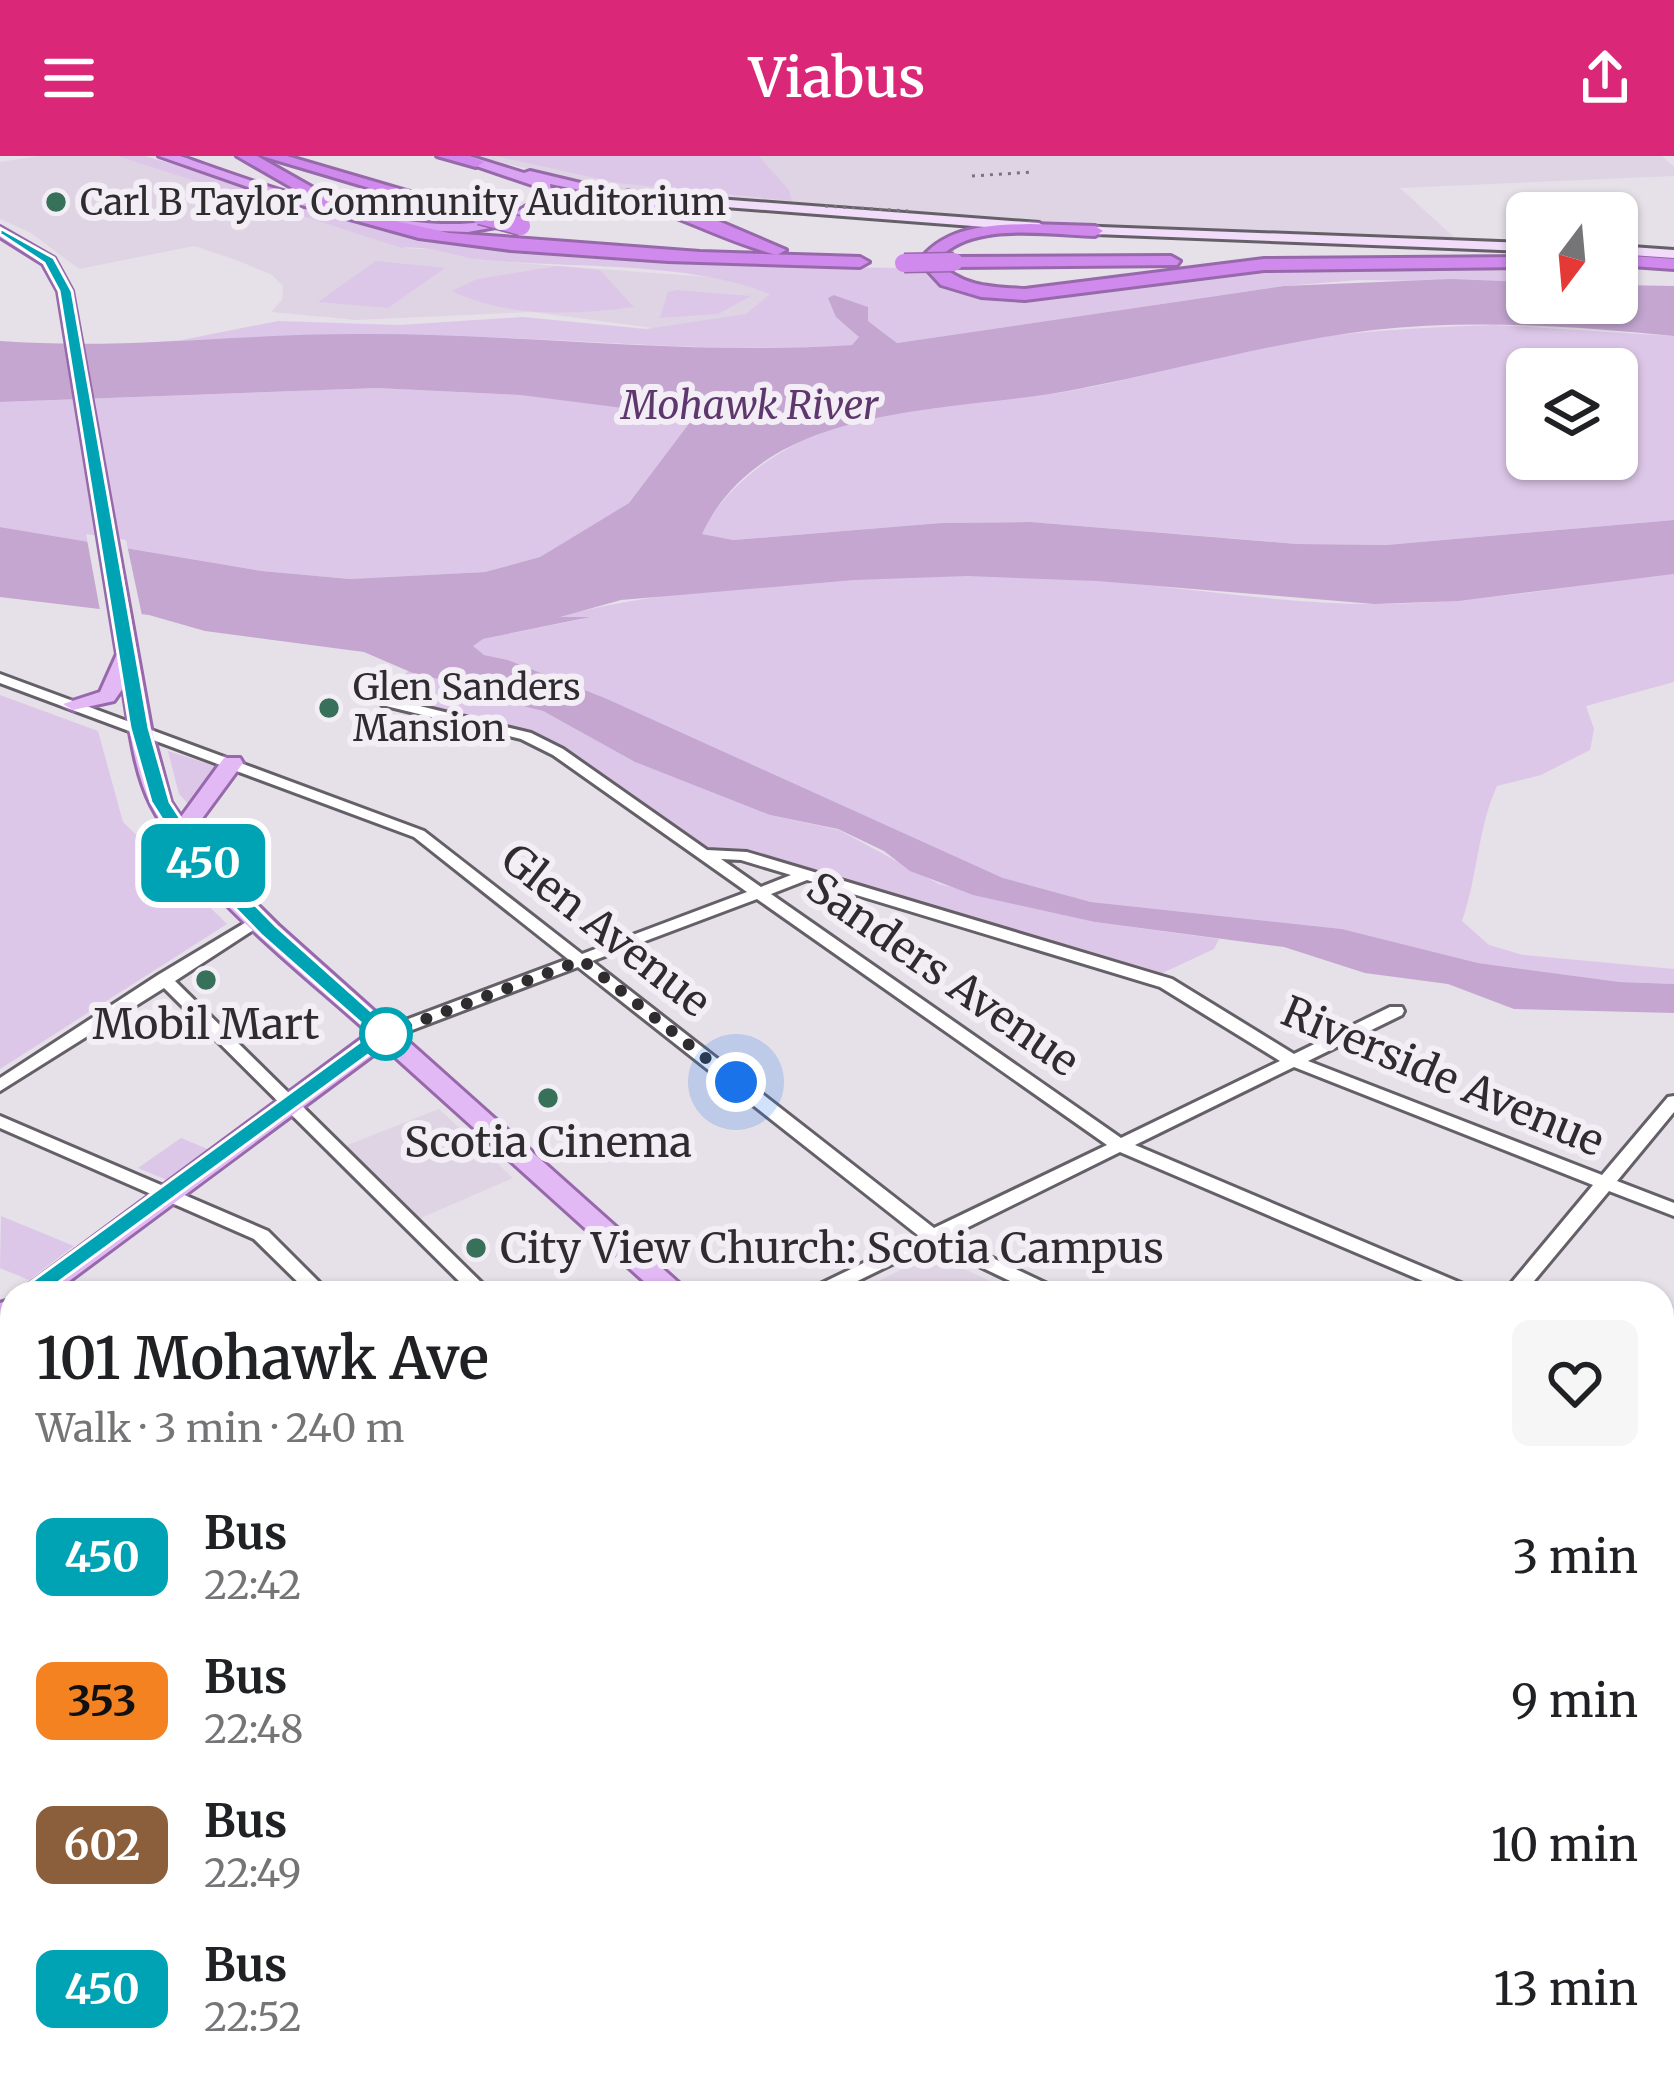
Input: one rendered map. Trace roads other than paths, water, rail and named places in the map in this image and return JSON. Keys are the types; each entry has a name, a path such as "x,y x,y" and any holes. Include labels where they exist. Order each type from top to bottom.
{"highway":[{"path":"166,156 410,231 504,244 752,261 904,260"},
{"path":"245,156 354,215 413,227 468,226 525,214 548,199 543,185 454,156"},
{"path":"445,156 670,206 774,249 904,260"},
{"path":"281,158 526,225 692,254 860,262"},
{"path":"526,225 722,252 904,260 1506,259"},
{"path":"1095,231 970,235 939,246 928,261 941,277 969,287 1050,295 1247,266 1400,260"},
{"path":"954,260 1436,244"},
{"path":"1118,256 1506,259"},
{"path":"1638,262 1674,262"}],"main road":[{"path":"628,196 1095,231 1506,246"},
{"path":"0,232 50,261 65,291 140,728 160,802 185,840 258,920 662,1281"},
{"path":"1638,254 1674,262"},
{"path":"74,704 107,697 117,683 116,668 128,653"},
{"path":"185,840 190,820 232,763"},
{"path":"49,1281 386,1034"}],"street":[{"name":"Glen Avenue","path":"0,678 419,834 933,1237 1026,1281"},
{"name":"Sanders Avenue","path":"387,702 526,736 558,752 1121,1146 1440,1281"},
{"name":"Riverside Avenue","path":"708,854 742,855 1166,983 1291,1060 1674,1210"},
{"path":"386,1034 808,874"},
{"path":"0,1086 258,920"},
{"path":"164,979 470,1281"},
{"path":"842,1281 1396,1011"},
{"path":"1524,1281 1674,1101"},
{"path":"0,1121 261,1235 308,1281"}],"water":[{"name":"Mohawk River","path":"1506,281 1506,324 1638,324 1638,285 1674,286 1674,336 1524,325 1373,330 1078,389 868,420 817,435 770,457 731,490 702,534 733,540 941,523 1031,522 1297,544 1386,545 1674,520 1674,574 1458,601 1374,604 1097,581 967,576 854,580 621,600 560,617 590,617 483,639 473,646 484,655 605,698 1003,878 1091,902 1342,929 1478,963 1620,982 1674,984 1674,1013 1514,1009 1448,984 1365,973 1284,947 1095,922 973,895 910,871 884,851 838,829 770,815 635,762 543,711 448,688 444,680 415,674 364,652 205,631 149,615 0,597 0,527 262,571 350,579 485,572 540,557 629,503 694,417 520,395 377,388 0,402 0,341 90,344 357,334 790,348 852,345 859,337 836,317 828,298 834,295 868,307 868,321 897,343 1284,286"}],"railway":[{"path":"972,176 1033,172"},
{"path":"825,206 908,211"}],"place":[{"name":"Carl B Taylor Community Auditorium","path":"56,202"},
{"name":"Glen Sanders Mansion","path":"329,708"},
{"name":"Mobil Mart","path":"206,980"},
{"name":"Scotia Cinema","path":"548,1098"},
{"name":"City View Church: Scotia Campus","path":"476,1248"}]}
